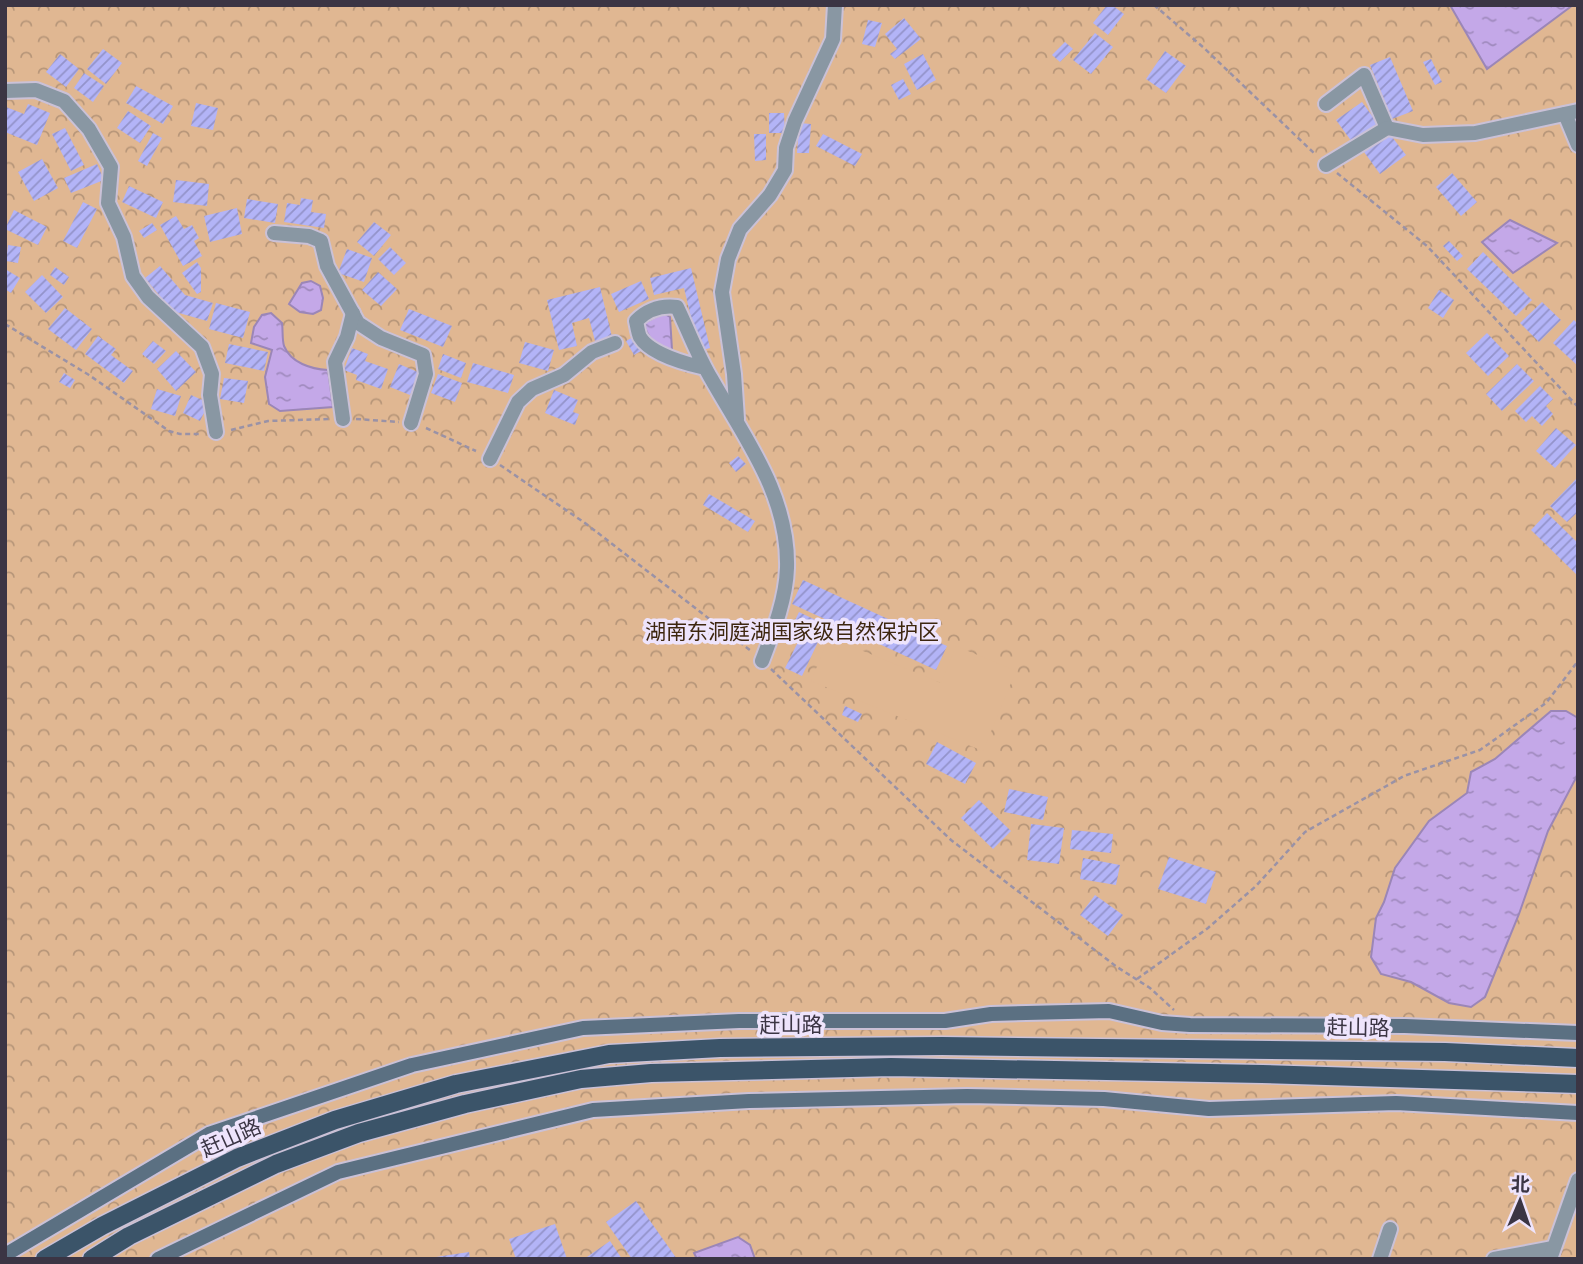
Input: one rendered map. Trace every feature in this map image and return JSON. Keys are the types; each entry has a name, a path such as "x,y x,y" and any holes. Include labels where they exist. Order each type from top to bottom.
{"main road":[{"path":"5,1255 209,1134 412,1065 583,1028 739,1021 945,1021 991,1014 1109,1012 1162,1023 1190,1025 1405,1026 1578,1033"},
{"name":"赶山路","path":"45,1259 102,1226 237,1158 335,1120 456,1084 610,1054 720,1048 942,1046 1445,1052 1578,1058"},
{"name":"赶山路","path":"92,1259 129,1236 276,1164 359,1133 465,1104 581,1079 651,1073 891,1067 1262,1074 1578,1084"},
{"path":"158,1259 338,1172 593,1110 749,1101 967,1096 1104,1099 1209,1109 1396,1103 1578,1113"}],"street":[{"path":"737,421 734,374 722,292 728,259 740,229 770,195 785,170 786,148 795,121 833,39 835,5"},
{"path":"1326,104 1364,75 1387,128"},
{"path":"5,91 36,90 64,101 89,129 111,167 108,203 124,237 133,276 148,297 202,347 212,374 211,395 216,432"},
{"path":"1326,165 1387,128 1423,135 1475,133 1572,112 1578,145"},
{"path":"274,233 310,236 321,241 327,266 358,323 382,338 423,355 426,374 411,423"},
{"path":"705,368 669,357 651,347 640,337 636,321 645,312 666,306 677,307 705,368 756,452 774,491 783,527 787,568 777,621 762,661"},
{"path":"343,419 335,362 347,337 353,313"},
{"path":"490,459 517,402 532,388 564,375 592,352 615,342"},
{"path":"1494,1259 1552,1254 1578,1180"},
{"path":"1380,1259 1390,1229"}],"path":[{"path":"1154,5 1204,48 1326,165 1427,246 1578,407"},
{"path":"5,324 89,375 169,431 180,434 216,432 268,421 343,419 411,423 432,429 490,459 585,523 762,661 951,840 1041,910 1150,988 1190,1025"},
{"path":"1136,979 1208,928 1247,895 1305,832 1404,776 1480,750 1546,703 1578,661"}],"green space":[{"name":"湖南东洞庭湖国家级自然保护区","path":"5,5 1578,5 1578,1259 5,1259"},
{"path":"829,637 941,683 956,646 1016,671 983,751 811,681"}],"water":[{"path":"1450,5 1573,5 1487,69"},
{"path":"1510,220 1557,243 1513,273 1482,242"},
{"path":"311,281 320,286 323,298 321,310 313,314 300,312 289,304 302,283"},
{"path":"271,313 282,323 284,346 291,357 308,366 328,370 333,407 280,411 269,404 265,377 272,350 251,343 254,327 262,315"},
{"path":"663,313 670,317 672,350 654,341 644,323"},
{"path":"1551,711 1566,711 1578,718 1578,771 1548,831 1519,914 1485,997 1471,1007 1449,1003 1411,982 1381,974 1371,957 1376,918 1395,868 1429,821 1467,793 1471,772 1495,759"},
{"path":"738,1237 750,1245 755,1259 697,1259 694,1253"}],"building":[{"path":"1107,5 1112,5 1124,14 1108,35 1093,23"},
{"path":"904,18 921,39 895,59 890,54 897,49 885,34"},
{"path":"868,20 882,23 875,47 862,44"},
{"path":"1095,33 1113,47 1091,74 1073,60"},
{"path":"1065,42 1073,49 1060,62 1052,55"},
{"path":"103,49 122,63 106,84 87,69"},
{"path":"1165,51 1186,66 1166,93 1146,79"},
{"path":"60,54 79,69 66,87 46,72"},
{"path":"923,54 936,80 917,90 904,64"},
{"path":"1390,57 1413,111 1392,119 1370,65"},
{"path":"1431,59 1442,82 1435,85 1423,62"},
{"path":"84,73 104,86 93,102 74,88"},
{"path":"903,79 911,94 899,100 891,85"},
{"path":"136,86 173,106 163,124 126,103"},
{"path":"1362,102 1378,124 1352,142 1336,120"},
{"path":"196,103 218,108 213,130 191,126"},
{"path":"28,104 50,113 37,145 5,132 6,107 24,114"},
{"path":"128,111 151,126 140,143 117,128"},
{"path":"769,113 784,113 785,133 769,133"},
{"path":"799,123 811,124 809,153 797,153"},
{"path":"65,128 84,165 71,171 52,134"},
{"path":"153,133 162,138 147,166 138,161"},
{"path":"1389,133 1406,155 1380,174 1364,152"},
{"path":"754,134 766,134 766,160 755,161"},
{"path":"823,134 862,154 855,166 816,146"},
{"path":"42,159 58,188 34,201 18,172"},
{"path":"97,164 104,180 71,193 64,178"},
{"path":"1452,173 1477,202 1461,216 1436,187"},
{"path":"176,180 209,184 207,206 173,202"},
{"path":"129,186 163,202 156,218 122,202"},
{"path":"301,198 313,200 311,212 326,214 324,228 284,222 287,203 300,205"},
{"path":"247,199 278,204 275,223 244,218"},
{"path":"83,202 97,209 77,248 63,241"},
{"path":"237,208 242,234 210,242 204,216"},
{"path":"14,210 47,227 38,245 5,229"},
{"path":"176,216 184,229 192,225 199,238 194,241 202,256 183,266 160,225"},
{"path":"374,222 391,235 374,256 357,242"},
{"path":"152,223 157,230 144,238 139,231"},
{"path":"1449,241 1463,256 1457,261 1443,246"},
{"path":"8,245 21,247 18,263 6,261"},
{"path":"390,247 406,263 394,275 378,259"},
{"path":"347,249 372,258 364,282 338,273"},
{"path":"1483,252 1532,300 1516,316 1467,269"},
{"path":"197,262 201,268 201,292 197,294 182,273"},
{"path":"160,266 185,295 213,303 207,321 172,311 145,278"},
{"path":"55,267 69,277 64,285 50,275"},
{"path":"691,268 710,348 699,351 684,288 654,295 650,278"},
{"path":"5,269 20,278 11,293 5,289"},
{"path":"378,272 397,289 381,306 362,290"},
{"path":"42,275 63,297 46,313 25,292"},
{"path":"641,281 649,299 619,312 611,294"},
{"path":"600,287 612,337 595,341 589,318 572,323 577,346 559,350 547,300"},
{"path":"1439,290 1454,300 1443,318 1428,308"},
{"path":"1542,302 1561,320 1539,342 1520,323"},
{"path":"216,303 250,312 243,338 209,329"},
{"path":"65,308 92,329 76,350 48,329"},
{"path":"409,309 452,326 443,347 400,330"},
{"path":"1574,320 1578,324 1578,366 1553,343"},
{"path":"1487,333 1509,356 1488,376 1466,353"},
{"path":"98,336 116,349 111,355 133,371 124,383 85,354"},
{"path":"633,337 641,351 634,355 626,341"},
{"path":"153,341 166,351 154,364 142,354"},
{"path":"525,342 554,350 548,371 519,363"},
{"path":"229,344 268,352 264,371 225,363"},
{"path":"352,348 368,354 365,361 388,369 381,389 356,380 357,375 344,370"},
{"path":"176,351 196,372 176,391 157,369"},
{"path":"443,354 466,363 461,378 438,369"},
{"path":"473,363 514,375 508,393 467,382"},
{"path":"399,364 420,373 410,395 390,387"},
{"path":"1517,364 1534,381 1502,411 1486,394"},
{"path":"64,373 75,380 70,388 59,382"},
{"path":"438,374 462,383 455,402 431,393"},
{"path":"224,378 248,381 244,403 220,399"},
{"path":"1540,386 1553,399 1546,406 1553,414 1542,426 1532,416 1526,422 1515,411"},
{"path":"157,389 181,396 175,416 151,409"},
{"path":"554,390 578,400 573,412 579,414 575,425 545,413"},
{"path":"191,395 209,403 200,421 183,413"},
{"path":"1556,428 1576,445 1555,468 1536,451"},
{"path":"738,456 746,464 736,472 729,463"},
{"path":"1578,477 1578,512 1567,522 1550,506"},
{"path":"709,494 755,521 748,532 703,505"},
{"path":"1547,513 1578,543 1578,576 1531,530"},
{"path":"803,580 947,646 936,670 792,604"},
{"path":"799,612 826,625 802,676 785,668 800,638 789,633"},
{"path":"845,706 862,714 858,722 842,715"},
{"path":"937,742 976,763 965,784 926,764"},
{"path":"1009,789 1048,797 1043,820 1004,812"},
{"path":"979,800 1011,831 993,849 961,818"},
{"path":"1031,824 1064,828 1059,864 1027,860"},
{"path":"1072,830 1113,834 1111,853 1070,849"},
{"path":"1169,857 1216,872 1206,904 1158,889"},
{"path":"1083,858 1120,865 1116,885 1080,879"},
{"path":"1095,895 1123,915 1108,936 1080,915"},
{"path":"636,1201 677,1259 632,1259 606,1222"},
{"path":"555,1224 567,1259 516,1259 509,1239"},
{"path":"610,1241 622,1259 584,1259"},
{"path":"469,1252 470,1259 436,1259 436,1257"}]}
